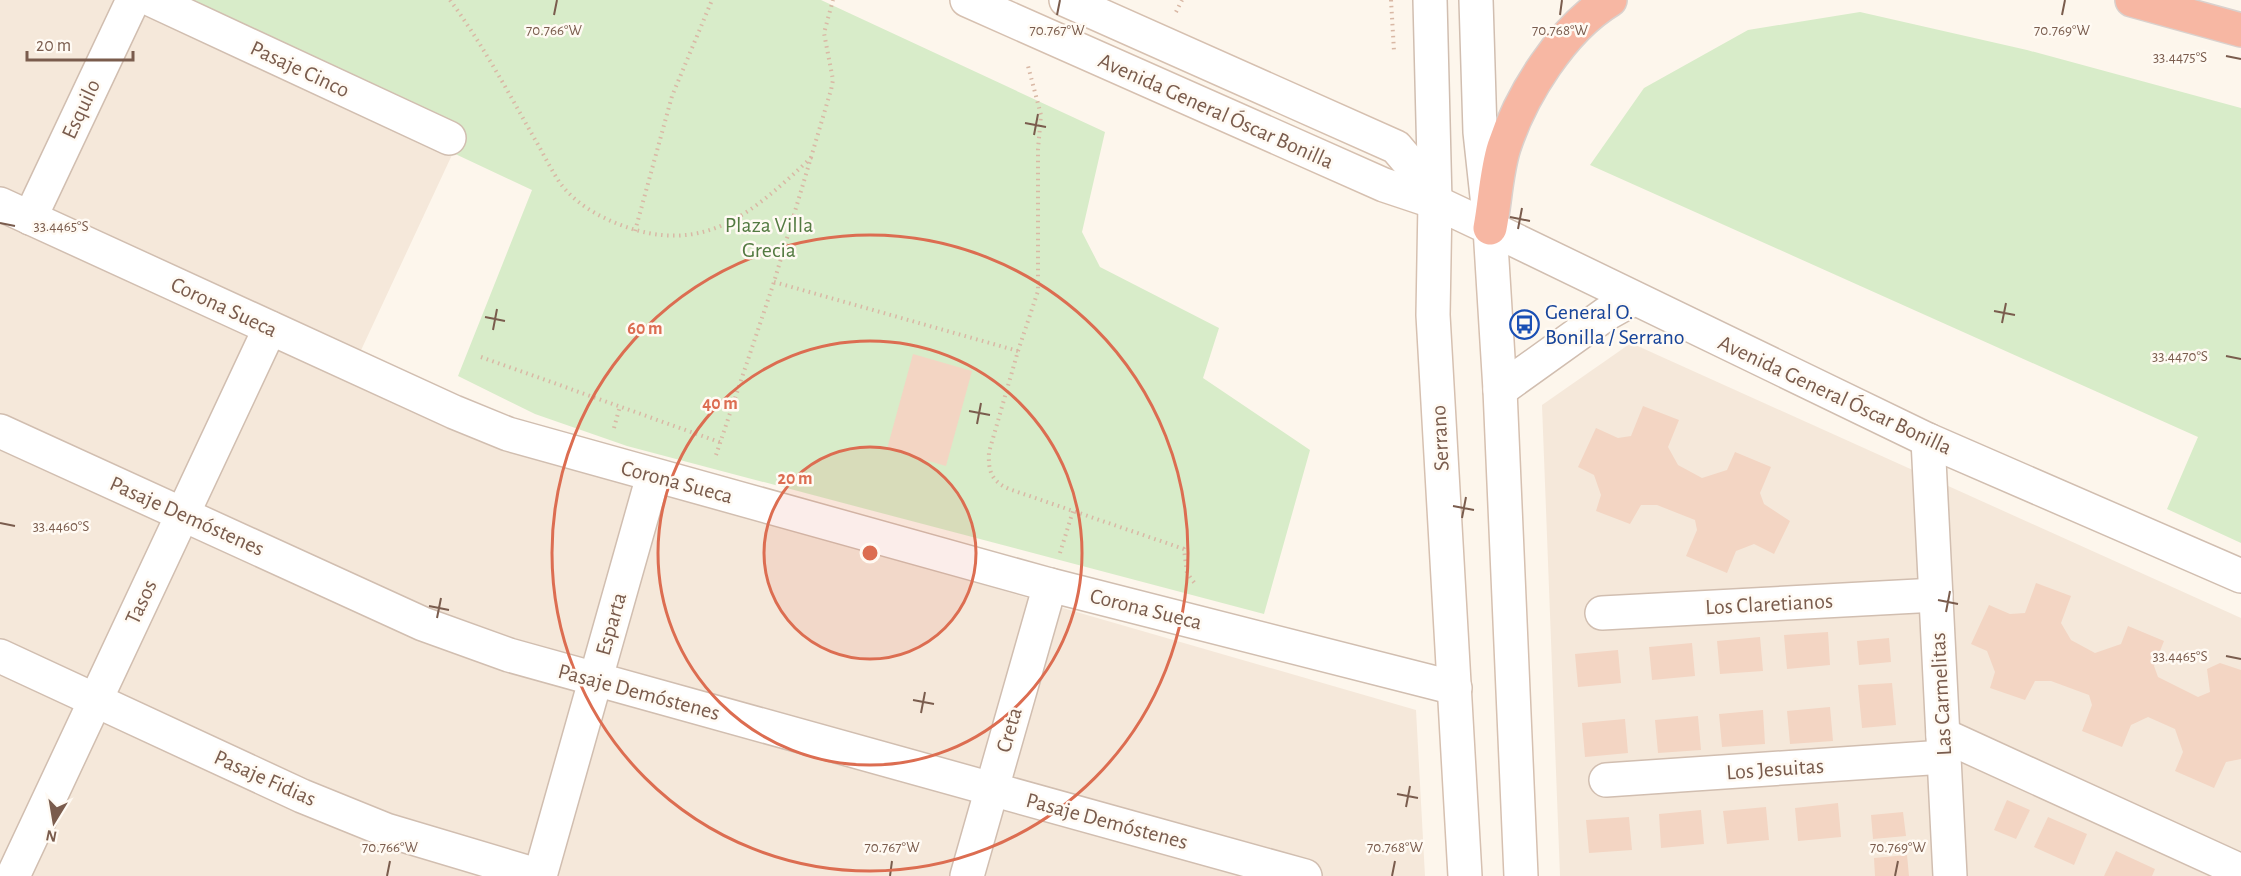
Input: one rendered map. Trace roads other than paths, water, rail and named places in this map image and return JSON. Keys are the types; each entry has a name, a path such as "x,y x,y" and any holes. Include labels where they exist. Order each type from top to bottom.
{"highway":[{"path":"1490,228 1503,150 1516,115 1551,57 1610,0"},
{"path":"2132,0 2241,30"},
{"path":"2214,0 2241,12"}],"street":[{"name":"Esquilo","path":"30,218 133,0"},
{"name":"Pasaje Cinco","path":"152,0 449,138"},
{"name":"Avenida General Óscar Bonilla","path":"967,0 1384,185 1435,202 1928,440 2241,576"},
{"name":"Avenida General Óscar Bonilla","path":"1066,0 1396,147 1413,167 1435,202"},
{"name":"Serrano","path":"1430,0 1435,202 1433,315 1465,876"},
{"path":"1476,0 1480,132 1490,228 1500,390 1521,876"},
{"name":"Corona Sueca","path":"0,204 508,434 1050,585 1455,688"},
{"path":"1500,390 1606,314 1633,299"},
{"name":"Tasos","path":"13,876 270,328"},
{"name":"Pasaje Demóstenes","path":"0,431 423,624 509,655 595,681 1305,876"},
{"name":"Las Carmelitas","path":"1928,440 1950,876"},
{"name":"Esparta","path":"540,876 653,476"},
{"name":"Creta","path":"967,876 1050,585"},
{"name":"Los Claretianos","path":"1602,613 1936,595"},
{"name":"Pasaje Fidias","path":"0,656 302,796 386,830 540,876"},
{"name":"Los Jesuitas","path":"1606,780 1944,746 2241,871"}],"place":[{"name":"General O. Bonilla / Serrano","path":"1524,325"}],"park label":[{"name":"Plaza Villa Grecia","path":"769,238"}]}
